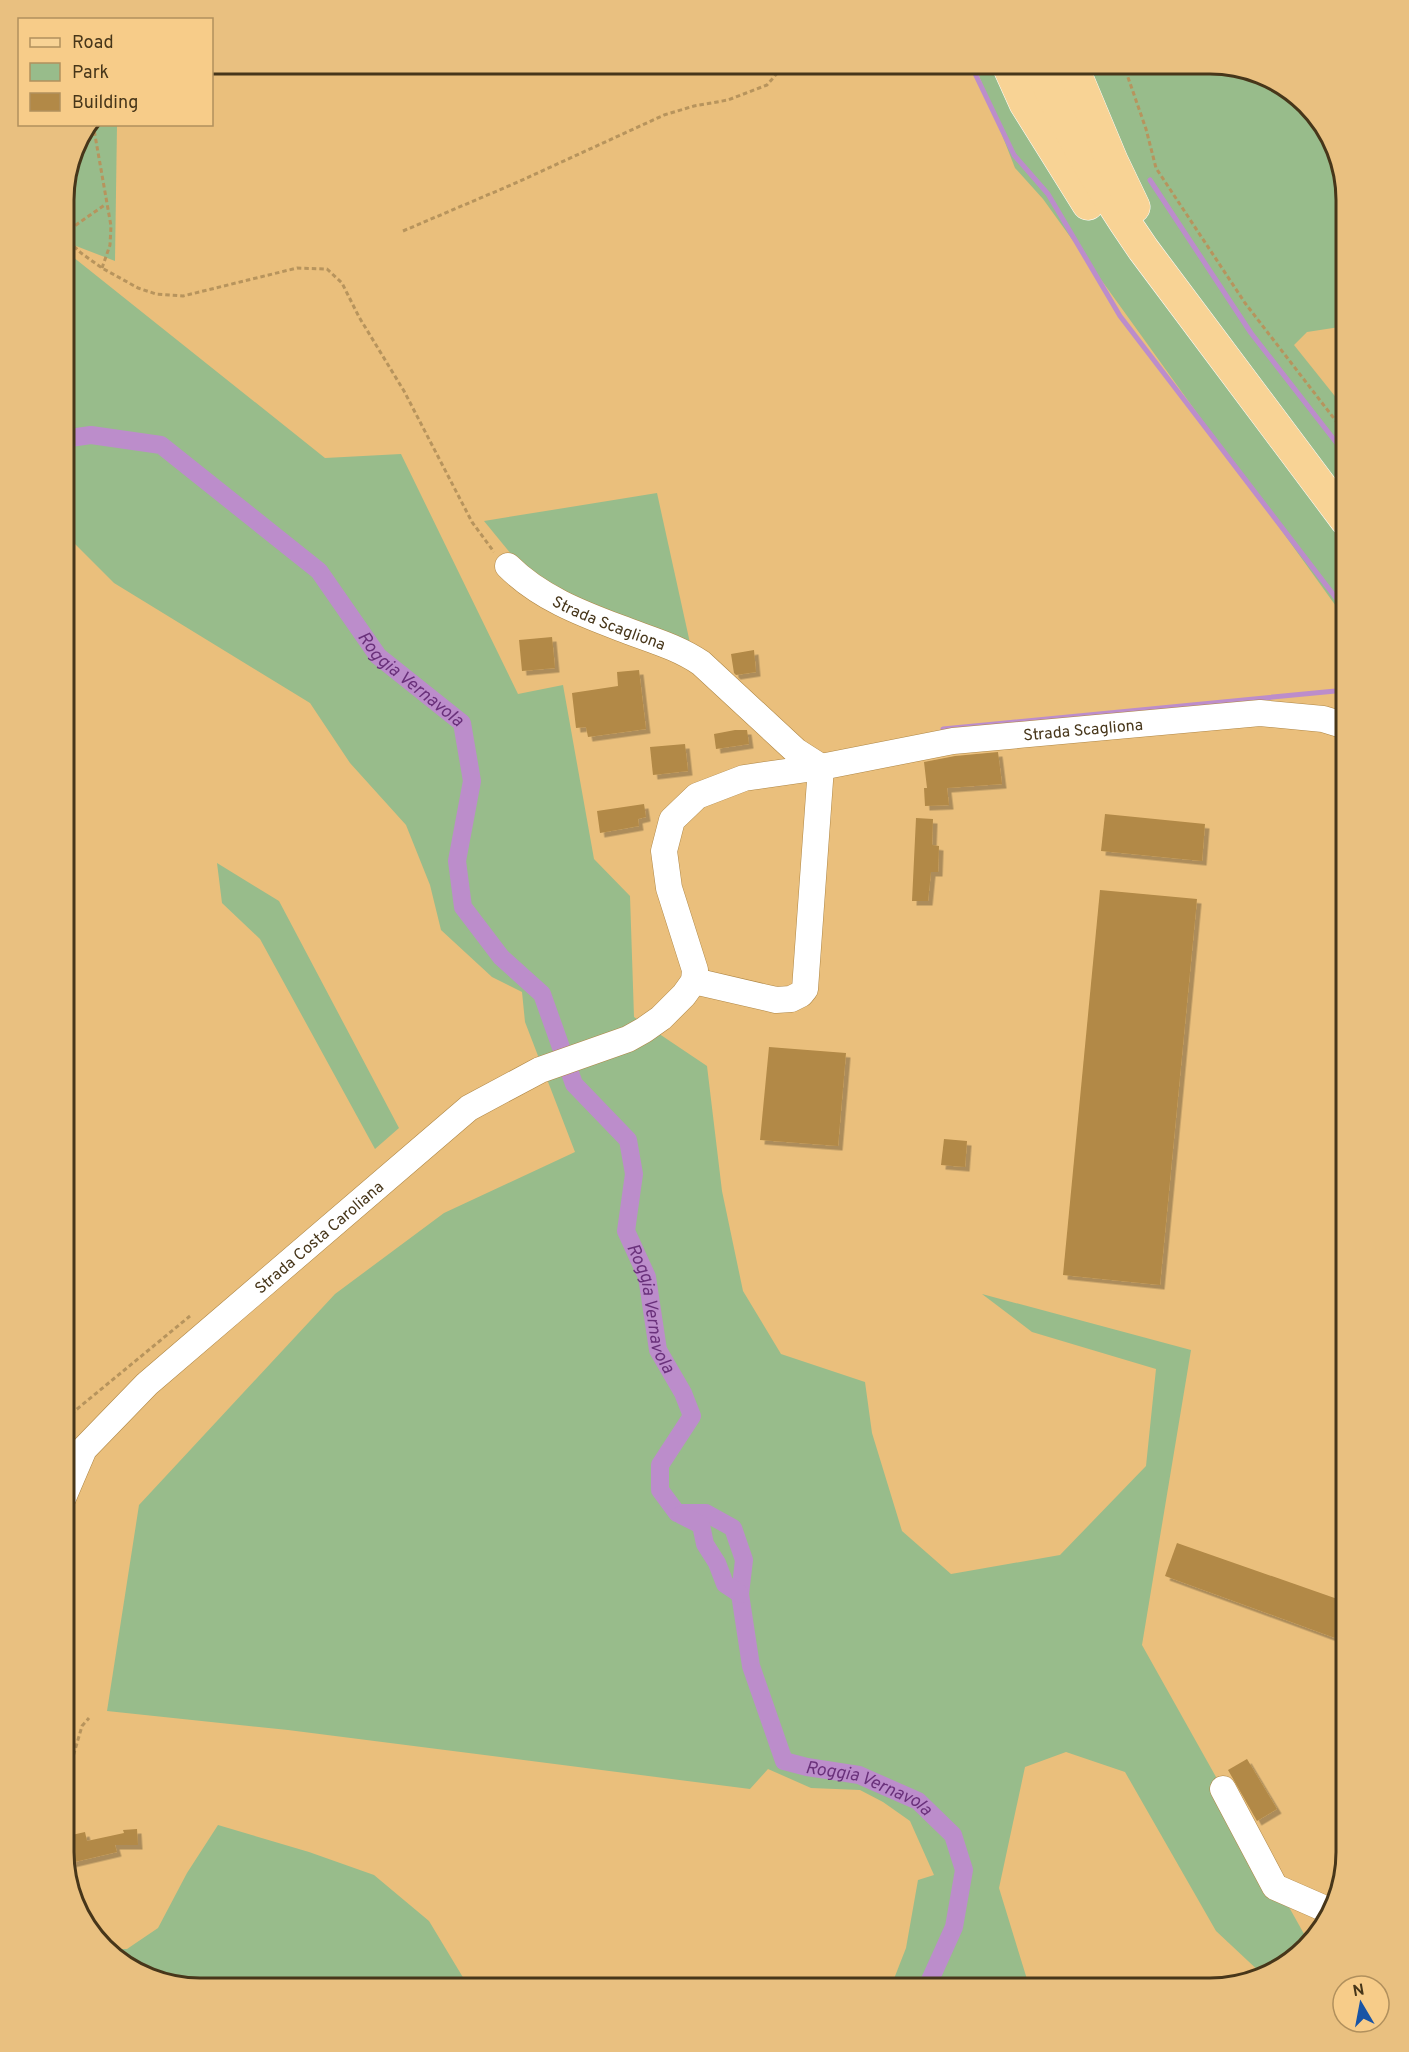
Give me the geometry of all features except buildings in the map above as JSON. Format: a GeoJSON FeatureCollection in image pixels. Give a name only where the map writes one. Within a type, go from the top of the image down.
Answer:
{"type":"FeatureCollection","features":[{"type":"Feature","properties":{"kind":"main road"},"geometry":{"type":"LineString","coordinates":[[1011,74],[1025,103],[1077,189],[1130,262],[1163,301],[1227,362]]}},
{"type":"Feature","properties":{"kind":"main road"},"geometry":{"type":"LineString","coordinates":[[1044,74],[1077,145],[1112,206],[1336,507]]}},
{"type":"Feature","properties":{"kind":"main road"},"geometry":{"type":"LineString","coordinates":[[1075,74],[1132,204],[1227,362]]}},
{"type":"Feature","properties":{"kind":"street","name":"Strada Scagliona"},"geometry":{"type":"LineString","coordinates":[[508,566],[522,580],[550,598],[618,628],[676,648],[689,655],[796,751],[821,767]]}},
{"type":"Feature","properties":{"kind":"street","name":"Strada Scagliona"},"geometry":{"type":"LineString","coordinates":[[694,981],[695,970],[692,955],[669,888],[664,851],[672,820],[697,796],[744,778],[821,767],[953,741],[1260,713],[1323,719],[1336,723]]}},
{"type":"Feature","properties":{"kind":"street"},"geometry":{"type":"LineString","coordinates":[[694,981],[776,1000],[791,999],[805,989],[821,767]]}},
{"type":"Feature","properties":{"kind":"street","name":"Strada Costa Caroliana"},"geometry":{"type":"LineString","coordinates":[[73,1474],[84,1449],[147,1384],[469,1108],[540,1070],[628,1039],[661,1018],[684,995],[694,981]]}},
{"type":"Feature","properties":{"kind":"street"},"geometry":{"type":"LineString","coordinates":[[1223,1789],[1275,1887],[1323,1908]]}},
{"type":"Feature","properties":{"kind":"path"},"geometry":{"type":"LineString","coordinates":[[404,231],[664,115],[694,106],[728,100],[767,85],[777,74]]}},
{"type":"Feature","properties":{"kind":"path"},"geometry":{"type":"LineString","coordinates":[[1127,74],[1146,129],[1156,168],[1245,303],[1336,421]]}},
{"type":"Feature","properties":{"kind":"path"},"geometry":{"type":"LineString","coordinates":[[94,131],[111,226],[110,245],[102,268]]}},
{"type":"Feature","properties":{"kind":"path"},"geometry":{"type":"LineString","coordinates":[[74,227],[106,204]]}},
{"type":"Feature","properties":{"kind":"path"},"geometry":{"type":"LineString","coordinates":[[74,246],[102,268],[138,288],[156,294],[183,296],[297,268],[327,269],[342,283],[359,317],[404,391],[472,522],[490,547],[508,566]]}},
{"type":"Feature","properties":{"kind":"path"},"geometry":{"type":"LineString","coordinates":[[73,1757],[82,1726],[89,1718]]}},
{"type":"Feature","properties":{"kind":"green space"},"geometry":{"type":"Polygon","coordinates":[[[978,74],[1226,75],[1258,83],[1272,90],[1299,110],[1309,123],[1326,151],[1334,183],[1336,328],[1307,332],[1294,345],[1336,398],[1336,606],[1043,199],[1015,168],[978,74]]]}},
{"type":"Feature","properties":{"kind":"green space"},"geometry":{"type":"Polygon","coordinates":[[[98,126],[117,126],[115,261],[74,245],[74,191],[78,167],[83,151],[98,126]]]}},
{"type":"Feature","properties":{"kind":"green space"},"geometry":{"type":"Polygon","coordinates":[[[74,258],[325,458],[401,454],[518,694],[563,685],[594,859],[630,896],[634,1017],[707,1066],[722,1191],[743,1291],[781,1354],[865,1382],[872,1433],[902,1531],[951,1574],[1060,1555],[1146,1466],[1156,1369],[1032,1332],[982,1294],[1191,1350],[1142,1645],[1305,1935],[1299,1942],[1272,1962],[1257,1969],[1216,1931],[1125,1772],[1066,1752],[1025,1767],[999,1888],[1027,1978],[894,1978],[906,1948],[918,1880],[934,1875],[910,1821],[883,1802],[860,1790],[811,1788],[768,1769],[750,1789],[288,1730],[107,1711],[139,1505],[335,1294],[444,1213],[575,1152],[525,1022],[522,992],[492,977],[441,930],[430,885],[406,825],[350,763],[310,703],[114,583],[74,543],[74,258]]]}},
{"type":"Feature","properties":{"kind":"green space"},"geometry":{"type":"Polygon","coordinates":[[[657,493],[690,643],[569,597],[529,576],[484,521],[657,493]]]}},
{"type":"Feature","properties":{"kind":"green space"},"geometry":{"type":"Polygon","coordinates":[[[217,863],[279,901],[399,1128],[375,1149],[260,939],[222,903],[217,863]]]}},
{"type":"Feature","properties":{"kind":"green space"},"geometry":{"type":"Polygon","coordinates":[[[218,1825],[309,1852],[374,1875],[429,1921],[463,1978],[191,1978],[151,1969],[119,1949],[127,1949],[158,1928],[187,1873],[218,1825]]]}},
{"type":"Feature","properties":{"kind":"waterway"},"geometry":{"type":"LineString","coordinates":[[975,74],[1014,155],[1048,194],[1120,316],[1336,598]]}},
{"type":"Feature","properties":{"kind":"waterway"},"geometry":{"type":"LineString","coordinates":[[1150,180],[1251,333],[1336,442]]}},
{"type":"Feature","properties":{"kind":"waterway","name":"Roggia Vernavola"},"geometry":{"type":"LineString","coordinates":[[74,437],[91,435],[161,445],[319,571],[378,656],[462,723],[472,781],[457,861],[463,907],[501,957],[542,994],[574,1084],[628,1140],[634,1174],[626,1231],[647,1277],[658,1350],[683,1393],[692,1416],[660,1465],[660,1490],[677,1513],[706,1513],[733,1528],[744,1560],[740,1594],[751,1666],[784,1761],[859,1775],[918,1801],[953,1835],[964,1870],[954,1927],[931,1978]]}},
{"type":"Feature","properties":{"kind":"waterway"},"geometry":{"type":"LineString","coordinates":[[943,729],[1336,691]]}},
{"type":"Feature","properties":{"kind":"waterway","name":"Roggia Vernavola"},"geometry":{"type":"LineString","coordinates":[[681,1515],[701,1525],[705,1544],[717,1563],[725,1584],[740,1594]]}}]}
